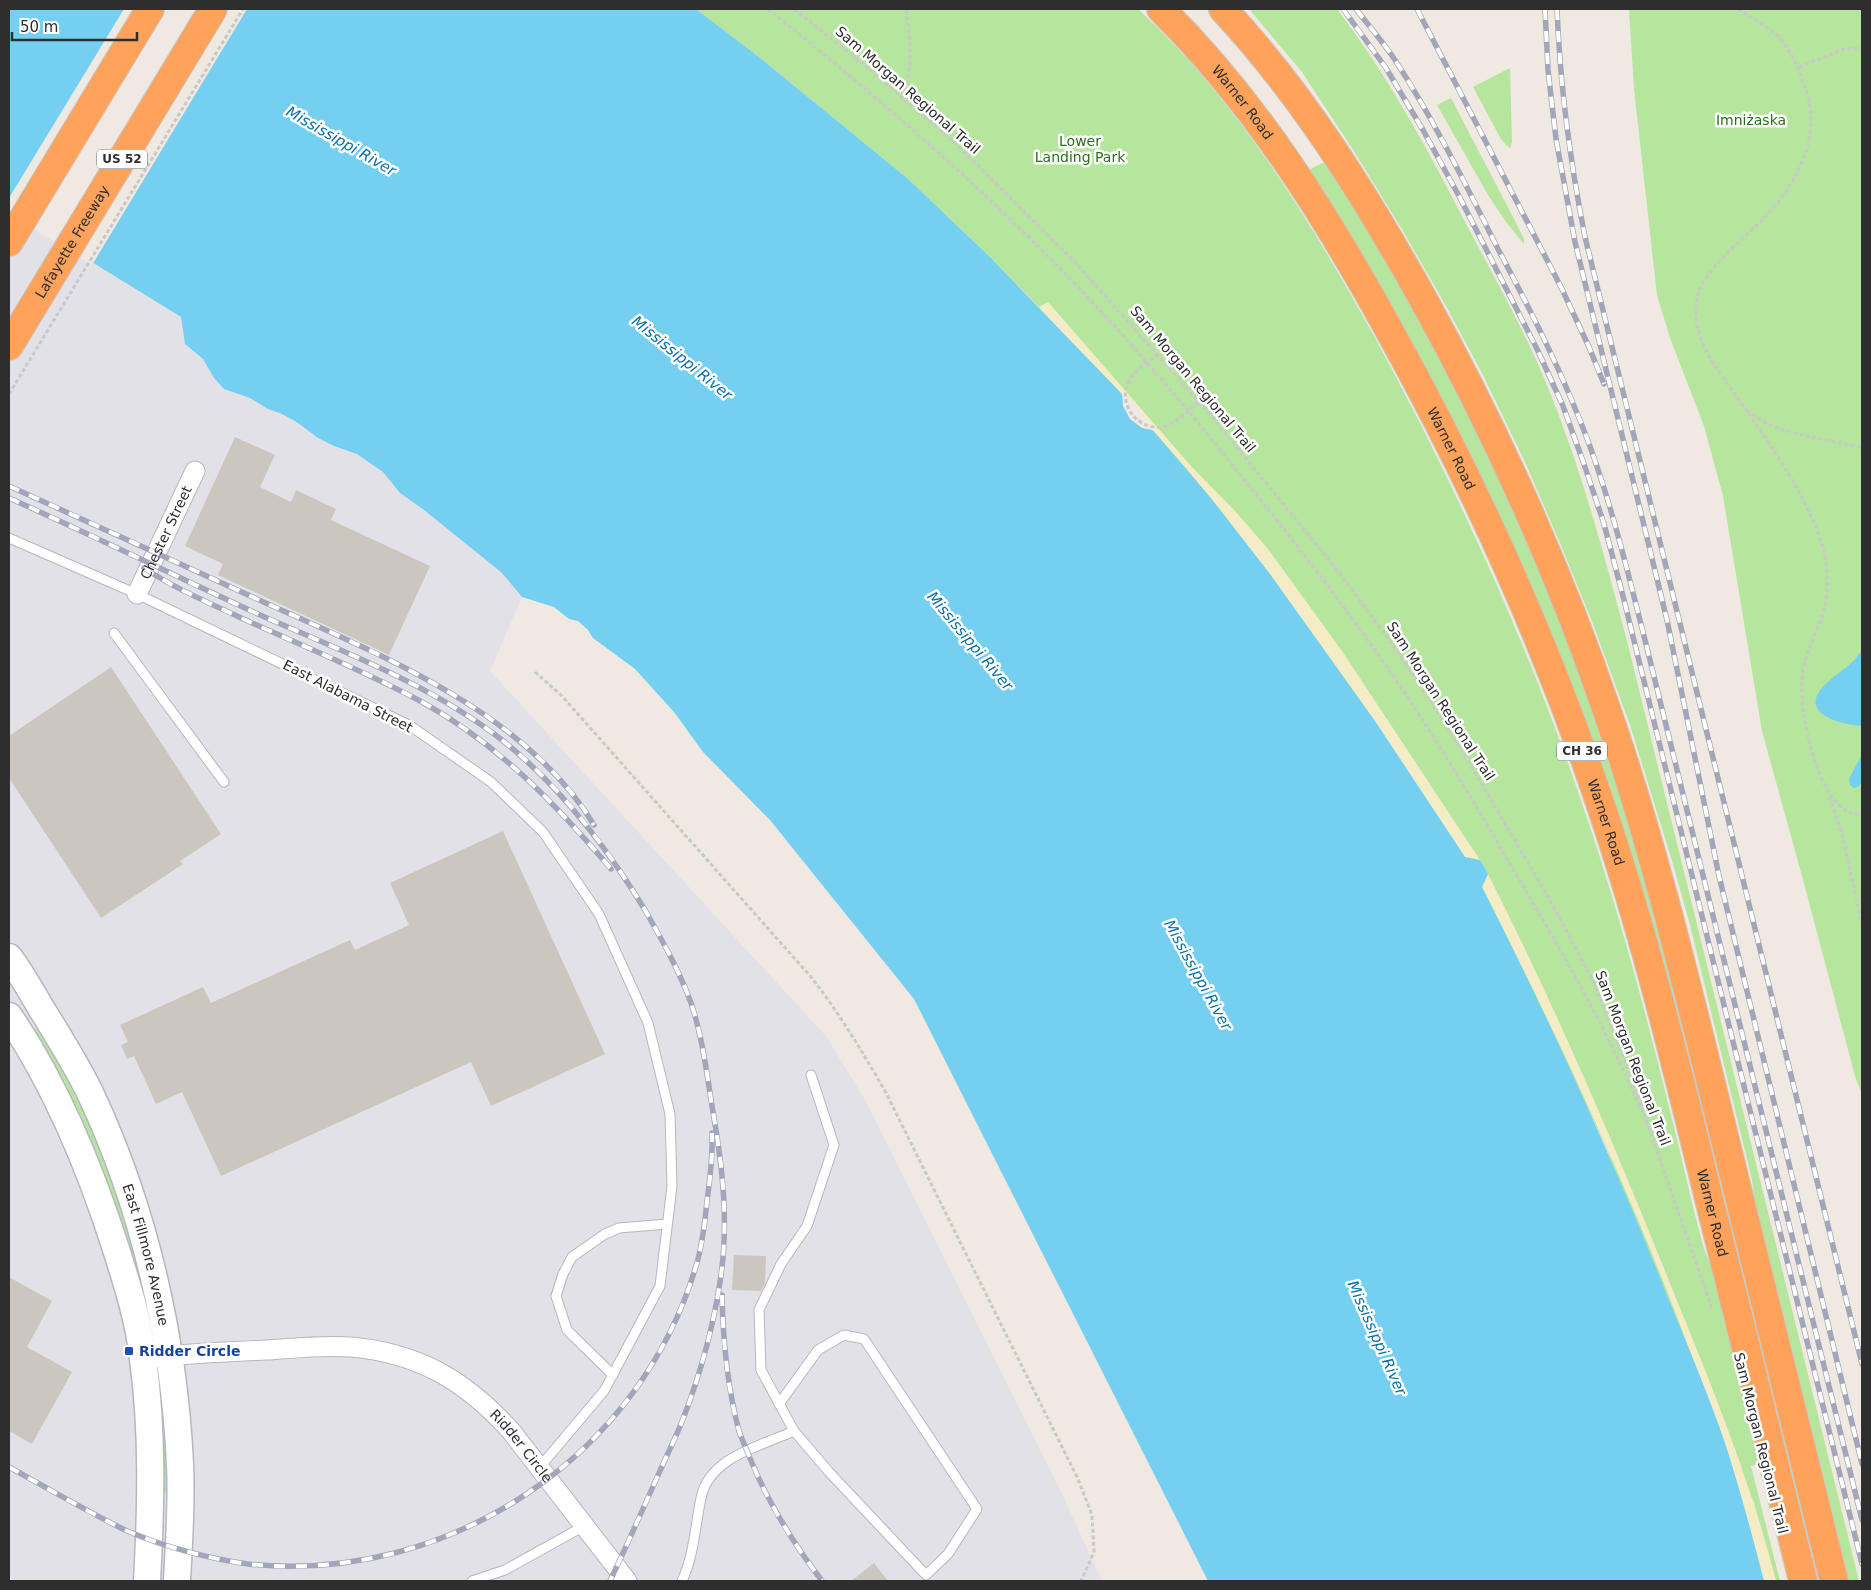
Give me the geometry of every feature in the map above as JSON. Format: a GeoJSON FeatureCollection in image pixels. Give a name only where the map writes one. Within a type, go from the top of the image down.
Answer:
{"type":"FeatureCollection","features":[{"type":"Feature","properties":{"kind":"highway"},"geometry":{"type":"LineString","coordinates":[[9,242],[150,9]]}},
{"type":"Feature","properties":{"kind":"highway","name":"Lafayette Freeway"},"geometry":{"type":"LineString","coordinates":[[9,346],[213,9]]}},
{"type":"Feature","properties":{"kind":"highway","name":"Warner Road"},"geometry":{"type":"LineString","coordinates":[[1161,9],[1205,55],[1268,133],[1343,248],[1403,354],[1444,434],[1494,537],[1543,651],[1605,817],[1651,970],[1803,1581]]}},
{"type":"Feature","properties":{"kind":"highway","name":"Warner Road"},"geometry":{"type":"LineString","coordinates":[[1223,9],[1277,71],[1318,126],[1340,158],[1400,258],[1454,357],[1493,435],[1537,531],[1580,636],[1619,746],[1663,891],[1834,1581]]}},
{"type":"Feature","properties":{"kind":"street","name":"Chester Street"},"geometry":{"type":"LineString","coordinates":[[137,594],[196,471]]}},
{"type":"Feature","properties":{"kind":"street","name":"East Fillmore Avenue"},"geometry":{"type":"LineString","coordinates":[[9,957],[51,1024],[92,1096],[114,1152],[146,1246],[169,1356],[176,1404],[181,1489],[179,1580]]}},
{"type":"Feature","properties":{"kind":"street","name":"East Fillmore Avenue"},"geometry":{"type":"LineString","coordinates":[[9,1016],[34,1054],[70,1125],[104,1209],[131,1295],[143,1358],[150,1440],[147,1581]]}},
{"type":"Feature","properties":{"kind":"street","name":"Ridder Circle"},"geometry":{"type":"LineString","coordinates":[[143,1358],[319,1347],[350,1347],[380,1351],[409,1359],[443,1373],[474,1395],[505,1425],[627,1581]]}},
{"type":"Feature","properties":{"kind":"lane","name":"East Alabama Street"},"geometry":{"type":"LineString","coordinates":[[9,538],[137,594],[409,725],[490,782],[543,832],[599,914],[648,1023],[670,1114],[672,1186],[660,1286],[604,1390],[539,1468]]}},
{"type":"Feature","properties":{"kind":"lane"},"geometry":{"type":"LineString","coordinates":[[114,633],[224,782]]}},
{"type":"Feature","properties":{"kind":"lane"},"geometry":{"type":"LineString","coordinates":[[779,1404],[818,1350],[844,1335],[864,1339],[977,1509],[948,1554],[926,1576],[794,1431],[779,1404],[761,1370],[759,1310],[781,1264],[807,1226],[834,1145],[811,1075]]}},
{"type":"Feature","properties":{"kind":"lane"},"geometry":{"type":"LineString","coordinates":[[613,1375],[567,1330],[556,1296],[563,1274],[572,1257],[605,1234],[619,1228],[667,1224]]}},
{"type":"Feature","properties":{"kind":"lane"},"geometry":{"type":"LineString","coordinates":[[682,1581],[688,1568],[692,1551],[702,1492],[712,1474],[740,1454],[794,1431]]}},
{"type":"Feature","properties":{"kind":"lane"},"geometry":{"type":"LineString","coordinates":[[472,1581],[505,1570],[584,1526]]}},
{"type":"Feature","properties":{"kind":"path"},"geometry":{"type":"LineString","coordinates":[[9,394],[242,9]]}},
{"type":"Feature","properties":{"kind":"path"},"geometry":{"type":"LineString","coordinates":[[768,9],[896,116],[960,173],[1073,282],[1188,410],[1308,560],[1384,662],[1438,744],[1535,906],[1618,1059],[1653,1141]]}},
{"type":"Feature","properties":{"kind":"path","name":"Sam Morgan Regional Trail"},"geometry":{"type":"LineString","coordinates":[[794,9],[954,142],[1086,273],[1199,401],[1375,620],[1458,744],[1588,970],[1614,1030],[1713,1311]]}},
{"type":"Feature","properties":{"kind":"path"},"geometry":{"type":"LineString","coordinates":[[902,97],[908,83],[910,70],[906,9]]}},
{"type":"Feature","properties":{"kind":"path"},"geometry":{"type":"LineString","coordinates":[[1738,9],[1779,38],[1799,68],[1809,101],[1809,138],[1800,167],[1780,200],[1705,280],[1699,292],[1696,305],[1696,324],[1704,347],[1774,451],[1798,491],[1818,534],[1826,562],[1826,599],[1822,616],[1806,658],[1801,686],[1808,735],[1842,833],[1862,925]]}},
{"type":"Feature","properties":{"kind":"path"},"geometry":{"type":"LineString","coordinates":[[1799,68],[1844,49],[1862,48]]}},
{"type":"Feature","properties":{"kind":"path"},"geometry":{"type":"LineString","coordinates":[[1158,354],[1130,379],[1125,391],[1126,404],[1133,416],[1143,424],[1156,427],[1176,420],[1199,401]]}},
{"type":"Feature","properties":{"kind":"path"},"geometry":{"type":"LineString","coordinates":[[1741,404],[1755,416],[1786,430],[1862,448]]}},
{"type":"Feature","properties":{"kind":"path"},"geometry":{"type":"LineString","coordinates":[[535,672],[561,695],[811,977],[836,1009],[862,1052],[885,1091],[1078,1479],[1092,1515],[1094,1552],[1081,1581]]}},
{"type":"Feature","properties":{"kind":"path"},"geometry":{"type":"LineString","coordinates":[[1824,783],[1832,799],[1840,808],[1849,814],[1862,814]]}},
{"type":"Feature","properties":{"kind":"shaded area"},"geometry":{"type":"Polygon","coordinates":[[[9,211],[181,317],[185,344],[203,359],[214,378],[224,389],[250,398],[268,409],[282,414],[318,438],[357,454],[383,472],[400,493],[502,573],[522,597],[490,671],[826,1036],[867,1103],[1062,1494],[1102,1581],[9,1581],[9,211]]]}},
{"type":"Feature","properties":{"kind":"green space","name":"Lower Landing Park"},"geometry":{"type":"Polygon","coordinates":[[[696,9],[1138,9],[1174,44],[1208,82],[1269,163],[1324,248],[1374,336],[1436,454],[1519,636],[1544,698],[1605,872],[1633,970],[1704,1249],[1716,1279],[1791,1581],[1788,1581],[1758,1464],[1751,1466],[1780,1581],[1776,1581],[1753,1500],[1733,1469],[1605,1145],[1482,887],[1488,874],[1480,860],[1465,857],[1342,674],[1238,532],[1081,350],[991,258],[907,178],[759,57],[696,9]]]}},
{"type":"Feature","properties":{"kind":"green space"},"geometry":{"type":"Polygon","coordinates":[[[1249,9],[1337,9],[1356,34],[1390,86],[1421,140],[1511,308],[1542,373],[1563,425],[1602,548],[1627,641],[1859,1581],[1845,1581],[1758,1225],[1752,1180],[1690,925],[1630,725],[1593,624],[1525,462],[1483,375],[1446,306],[1352,148],[1302,72],[1249,9]]]}},
{"type":"Feature","properties":{"kind":"green space","name":"Imniżaska"},"geometry":{"type":"Polygon","coordinates":[[[1629,9],[1862,9],[1862,1095],[1855,1076],[1762,731],[1723,496],[1704,426],[1670,338],[1657,295],[1634,88],[1629,9]]]}},
{"type":"Feature","properties":{"kind":"green space"},"geometry":{"type":"Polygon","coordinates":[[[1510,68],[1512,142],[1510,148],[1501,139],[1473,87],[1510,68]]]}},
{"type":"Feature","properties":{"kind":"green space"},"geometry":{"type":"Polygon","coordinates":[[[1451,98],[1524,239],[1524,244],[1488,195],[1437,105],[1451,98]]]}},
{"type":"Feature","properties":{"kind":"green space"},"geometry":{"type":"Polygon","coordinates":[[[1327,161],[1376,241],[1452,379],[1527,538],[1583,678],[1643,864],[1822,1581],[1815,1581],[1628,851],[1308,170],[1327,161]]]}},
{"type":"Feature","properties":{"kind":"green space"},"geometry":{"type":"Polygon","coordinates":[[[35,1028],[38,1028],[56,1058],[89,1122],[103,1155],[127,1223],[137,1257],[144,1292],[141,1293],[33,1031],[35,1028]]]}},
{"type":"Feature","properties":{"kind":"green space"},"geometry":{"type":"Polygon","coordinates":[[[159,1388],[167,1442],[168,1491],[165,1493],[163,1492],[159,1388]]]}},
{"type":"Feature","properties":{"kind":"sand"},"geometry":{"type":"Polygon","coordinates":[[[1048,302],[1191,466],[1236,512],[1268,549],[1342,651],[1480,860],[1465,857],[1342,674],[1238,532],[1186,468],[1119,391],[1039,307],[1048,302]]]}},
{"type":"Feature","properties":{"kind":"sand"},"geometry":{"type":"Polygon","coordinates":[[[1488,874],[1560,1024],[1648,1229],[1728,1429],[1754,1504],[1776,1581],[1764,1581],[1709,1403],[1676,1314],[1604,1140],[1524,970],[1482,887],[1488,874]]]}},
{"type":"Feature","properties":{"kind":"water","name":"Mississippi River"},"geometry":{"type":"Polygon","coordinates":[[[9,9],[696,9],[759,57],[907,178],[991,258],[1119,391],[1210,497],[1270,574],[1375,721],[1465,857],[1480,860],[1488,874],[1482,887],[1533,989],[1604,1145],[1706,1390],[1746,1512],[1764,1581],[1208,1581],[914,999],[770,820],[703,752],[674,712],[635,669],[593,638],[588,630],[578,621],[569,619],[554,607],[522,597],[502,573],[400,493],[383,472],[357,454],[318,438],[298,423],[250,398],[224,389],[214,378],[203,359],[185,344],[181,317],[9,211],[9,9]]]}},
{"type":"Feature","properties":{"kind":"water"},"geometry":{"type":"Polygon","coordinates":[[[1862,650],[1862,726],[1830,719],[1821,713],[1816,706],[1816,699],[1824,686],[1851,663],[1862,650]]]}},
{"type":"Feature","properties":{"kind":"water"},"geometry":{"type":"Polygon","coordinates":[[[1862,754],[1862,782],[1858,787],[1854,788],[1850,785],[1849,779],[1862,754]]]}},
{"type":"Feature","properties":{"kind":"pier"},"geometry":{"type":"Polygon","coordinates":[[[124,9],[247,9],[92,265],[9,214],[9,198],[124,9]]]}},
{"type":"Feature","properties":{"kind":"pier"},"geometry":{"type":"Polygon","coordinates":[[[1122,390],[1157,431],[1142,428],[1130,419],[1123,406],[1122,390]]]}},
{"type":"Feature","properties":{"kind":"building"},"geometry":{"type":"Polygon","coordinates":[[[235,437],[275,455],[260,487],[291,502],[296,490],[336,509],[331,520],[430,566],[389,655],[218,575],[223,564],[185,546],[235,437]]]}},
{"type":"Feature","properties":{"kind":"building"},"geometry":{"type":"Polygon","coordinates":[[[111,667],[221,834],[180,861],[183,864],[101,918],[9,778],[9,736],[111,667]]]}},
{"type":"Feature","properties":{"kind":"building"},"geometry":{"type":"Polygon","coordinates":[[[503,831],[605,1054],[491,1106],[471,1062],[221,1176],[182,1092],[156,1104],[134,1056],[127,1059],[121,1045],[128,1042],[120,1025],[203,987],[211,1003],[350,940],[355,950],[409,925],[390,883],[503,831]]]}},
{"type":"Feature","properties":{"kind":"building"},"geometry":{"type":"Polygon","coordinates":[[[734,1255],[766,1256],[765,1283],[761,1291],[732,1290],[734,1255]]]}},
{"type":"Feature","properties":{"kind":"building"},"geometry":{"type":"Polygon","coordinates":[[[9,1277],[52,1301],[27,1347],[72,1372],[32,1444],[9,1431],[9,1277]]]}},
{"type":"Feature","properties":{"kind":"building"},"geometry":{"type":"Polygon","coordinates":[[[874,1563],[888,1581],[851,1581],[874,1563]]]}},
{"type":"Feature","properties":{"kind":"railway"},"geometry":{"type":"LineString","coordinates":[[1343,9],[1386,68],[1459,196],[1538,351],[1563,406],[1584,464],[1604,524],[1623,596],[1862,1564]]}},
{"type":"Feature","properties":{"kind":"railway"},"geometry":{"type":"LineString","coordinates":[[1356,9],[1395,60],[1449,153],[1546,343],[1568,391],[1597,465],[1645,640],[1862,1520]]}},
{"type":"Feature","properties":{"kind":"railway"},"geometry":{"type":"LineString","coordinates":[[1417,9],[1561,287],[1604,384]]}},
{"type":"Feature","properties":{"kind":"railway"},"geometry":{"type":"LineString","coordinates":[[1545,9],[1548,70],[1556,139],[1575,242],[1667,620],[1719,876],[1862,1464]]}},
{"type":"Feature","properties":{"kind":"railway"},"geometry":{"type":"LineString","coordinates":[[1557,9],[1566,123],[1585,237],[1862,1364]]}},
{"type":"Feature","properties":{"kind":"railway"},"geometry":{"type":"LineString","coordinates":[[9,486],[349,640],[443,689],[488,717],[529,749],[564,784],[594,825]]}},
{"type":"Feature","properties":{"kind":"railway"},"geometry":{"type":"LineString","coordinates":[[9,498],[258,614],[353,655],[415,685],[474,720],[523,758],[563,798],[598,840],[630,886],[658,933],[676,967],[691,1003],[702,1043],[722,1176],[724,1197],[723,1261],[710,1334],[683,1419],[610,1581]]}},
{"type":"Feature","properties":{"kind":"railway"},"geometry":{"type":"LineString","coordinates":[[144,568],[203,600],[377,679],[450,719],[476,737],[524,776],[569,821],[611,869]]}},
{"type":"Feature","properties":{"kind":"railway"},"geometry":{"type":"LineString","coordinates":[[9,1467],[96,1515],[139,1536],[186,1551],[248,1564],[323,1565],[396,1553],[464,1528],[528,1493],[585,1447],[633,1392],[671,1329],[698,1259],[704,1230],[710,1176],[712,1133]]}},
{"type":"Feature","properties":{"kind":"railway"},"geometry":{"type":"LineString","coordinates":[[722,1295],[726,1363],[739,1431],[759,1479],[775,1509],[792,1539],[822,1581]]}},
{"type":"Feature","properties":{"kind":"place","name":"Ridder Circle"},"geometry":{"type":"Point","coordinates":[129,1351]}}]}
